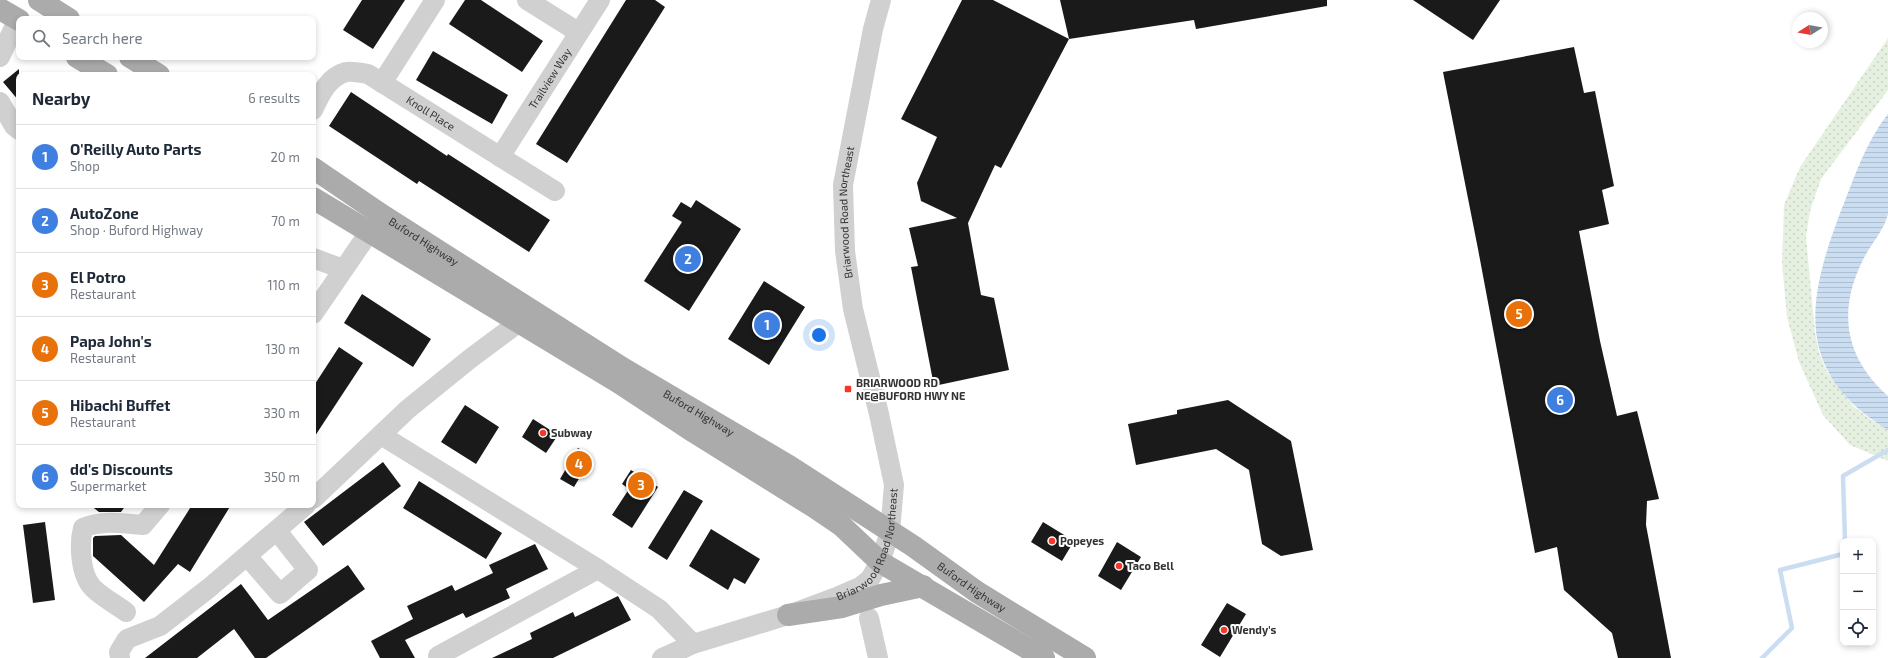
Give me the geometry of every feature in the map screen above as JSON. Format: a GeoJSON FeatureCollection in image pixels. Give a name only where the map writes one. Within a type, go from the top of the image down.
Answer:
{"type":"FeatureCollection","features":[{"type":"Feature","properties":{"kind":"main road"},"geometry":{"type":"LineString","coordinates":[[39,0],[64,16]]}},
{"type":"Feature","properties":{"kind":"main road"},"geometry":{"type":"LineString","coordinates":[[82,60],[102,72]]}},
{"type":"Feature","properties":{"kind":"main road"},"geometry":{"type":"LineString","coordinates":[[135,60],[154,72]]}},
{"type":"Feature","properties":{"kind":"main road","name":"Buford Highway"},"geometry":{"type":"LineString","coordinates":[[316,170],[382,215],[624,369],[789,466],[890,532],[977,592],[1085,658]]}},
{"type":"Feature","properties":{"kind":"main road","name":"Buford Highway"},"geometry":{"type":"LineString","coordinates":[[316,200],[618,382],[842,526],[880,562],[1044,658]]}},
{"type":"Feature","properties":{"kind":"main road"},"geometry":{"type":"LineString","coordinates":[[788,615],[842,607],[881,595],[923,586]]}},
{"type":"Feature","properties":{"kind":"street"},"geometry":{"type":"LineString","coordinates":[[382,83],[435,0]]}},
{"type":"Feature","properties":{"kind":"street"},"geometry":{"type":"LineString","coordinates":[[527,0],[578,32]]}},
{"type":"Feature","properties":{"kind":"street","name":"Trailview Way"},"geometry":{"type":"LineString","coordinates":[[500,157],[578,32],[600,0]]}},
{"type":"Feature","properties":{"kind":"street","name":"Briarwood Road Northeast"},"geometry":{"type":"LineString","coordinates":[[662,658],[693,644],[788,615],[860,587],[870,579],[880,562],[890,532],[894,485],[879,414],[853,309],[845,251],[843,185],[870,44],[881,0]]}},
{"type":"Feature","properties":{"kind":"street"},"geometry":{"type":"LineString","coordinates":[[0,57],[12,16]]}},
{"type":"Feature","properties":{"kind":"street","name":"Knoll Place"},"geometry":{"type":"LineString","coordinates":[[316,104],[321,93],[331,80],[346,72],[368,74],[555,191]]}},
{"type":"Feature","properties":{"kind":"street"},"geometry":{"type":"LineString","coordinates":[[0,102],[16,128]]}},
{"type":"Feature","properties":{"kind":"street"},"geometry":{"type":"LineString","coordinates":[[316,310],[370,231]]}},
{"type":"Feature","properties":{"kind":"street"},"geometry":{"type":"LineString","coordinates":[[316,259],[343,269]]}},
{"type":"Feature","properties":{"kind":"street"},"geometry":{"type":"LineString","coordinates":[[316,496],[381,435],[436,387],[518,323]]}},
{"type":"Feature","properties":{"kind":"street"},"geometry":{"type":"LineString","coordinates":[[381,435],[598,569],[659,610],[693,644]]}},
{"type":"Feature","properties":{"kind":"street"},"geometry":{"type":"LineString","coordinates":[[126,612],[92,587],[85,573],[80,540],[83,528],[93,524],[108,522],[143,525],[157,508]]}},
{"type":"Feature","properties":{"kind":"street"},"geometry":{"type":"LineString","coordinates":[[120,658],[119,652],[127,639],[160,626],[247,556],[303,508]]}},
{"type":"Feature","properties":{"kind":"street"},"geometry":{"type":"LineString","coordinates":[[247,556],[280,594],[308,570],[277,531]]}},
{"type":"Feature","properties":{"kind":"street"},"geometry":{"type":"LineString","coordinates":[[438,656],[598,569]]}},
{"type":"Feature","properties":{"kind":"street"},"geometry":{"type":"LineString","coordinates":[[869,618],[878,658]]}},
{"type":"Feature","properties":{"kind":"green space"},"geometry":{"type":"Polygon","coordinates":[[[1888,38],[1888,90],[1821,179],[1810,211],[1806,237],[1815,332],[1819,353],[1827,372],[1853,406],[1870,419],[1888,429],[1888,461],[1850,445],[1823,415],[1799,362],[1787,317],[1782,263],[1784,205],[1800,167],[1888,38]]]}},
{"type":"Feature","properties":{"kind":"water"},"geometry":{"type":"Polygon","coordinates":[[[1888,114],[1888,214],[1883,226],[1865,256],[1854,281],[1848,317],[1850,334],[1855,351],[1863,367],[1874,382],[1888,396],[1888,430],[1856,407],[1835,383],[1822,357],[1816,329],[1816,300],[1822,269],[1844,203],[1868,146],[1888,114]]]}},
{"type":"Feature","properties":{"kind":"building"},"geometry":{"type":"Polygon","coordinates":[[[362,0],[405,0],[373,49],[343,30],[362,0]]]}},
{"type":"Feature","properties":{"kind":"building"},"geometry":{"type":"Polygon","coordinates":[[[465,0],[481,0],[543,41],[522,72],[449,24],[465,0]]]}},
{"type":"Feature","properties":{"kind":"building"},"geometry":{"type":"Polygon","coordinates":[[[626,0],[655,0],[665,7],[567,163],[536,144],[626,0]]]}},
{"type":"Feature","properties":{"kind":"building"},"geometry":{"type":"Polygon","coordinates":[[[962,0],[993,0],[1069,39],[1001,168],[995,165],[968,223],[981,295],[994,298],[1009,370],[934,386],[911,267],[918,266],[909,228],[957,218],[921,201],[917,183],[937,137],[901,119],[962,0]]]}},
{"type":"Feature","properties":{"kind":"building"},"geometry":{"type":"Polygon","coordinates":[[[1060,0],[1327,0],[1327,6],[1196,29],[1194,20],[1069,39],[1060,0]]]}},
{"type":"Feature","properties":{"kind":"building"},"geometry":{"type":"Polygon","coordinates":[[[1413,0],[1500,0],[1473,40],[1413,0]]]}},
{"type":"Feature","properties":{"kind":"building"},"geometry":{"type":"Polygon","coordinates":[[[1574,47],[1584,93],[1595,91],[1614,186],[1602,190],[1609,224],[1579,231],[1600,341],[1617,416],[1637,411],[1659,499],[1647,501],[1646,525],[1671,658],[1618,658],[1612,633],[1564,590],[1557,547],[1535,553],[1443,72],[1574,47]]]}},
{"type":"Feature","properties":{"kind":"building"},"geometry":{"type":"Polygon","coordinates":[[[433,51],[508,95],[492,124],[416,80],[433,51]]]}},
{"type":"Feature","properties":{"kind":"building"},"geometry":{"type":"Polygon","coordinates":[[[19,69],[19,72],[16,72],[16,97],[3,82],[19,69]]]}},
{"type":"Feature","properties":{"kind":"building"},"geometry":{"type":"Polygon","coordinates":[[[351,92],[447,156],[448,154],[550,220],[529,252],[419,181],[417,184],[329,126],[351,92]]]}},
{"type":"Feature","properties":{"kind":"building"},"geometry":{"type":"Polygon","coordinates":[[[696,200],[741,229],[689,311],[644,281],[682,222],[672,216],[681,202],[691,208],[696,200]]]}},
{"type":"Feature","properties":{"kind":"building"},"geometry":{"type":"Polygon","coordinates":[[[764,281],[805,307],[769,365],[728,339],[764,281]]]}},
{"type":"Feature","properties":{"kind":"building"},"geometry":{"type":"Polygon","coordinates":[[[362,294],[431,339],[413,367],[344,323],[362,294]]]}},
{"type":"Feature","properties":{"kind":"building"},"geometry":{"type":"Polygon","coordinates":[[[339,347],[363,363],[316,434],[316,382],[339,347]]]}},
{"type":"Feature","properties":{"kind":"building"},"geometry":{"type":"Polygon","coordinates":[[[1228,400],[1291,441],[1313,550],[1281,556],[1262,544],[1249,470],[1216,449],[1136,465],[1128,424],[1177,414],[1177,410],[1228,400]]]}},
{"type":"Feature","properties":{"kind":"building"},"geometry":{"type":"Polygon","coordinates":[[[465,405],[499,427],[476,464],[441,442],[465,405]]]}},
{"type":"Feature","properties":{"kind":"building"},"geometry":{"type":"Polygon","coordinates":[[[533,419],[558,435],[546,453],[522,437],[533,419]]]}},
{"type":"Feature","properties":{"kind":"building"},"geometry":{"type":"Polygon","coordinates":[[[578,448],[592,457],[574,487],[560,479],[578,448]]]}},
{"type":"Feature","properties":{"kind":"building"},"geometry":{"type":"Polygon","coordinates":[[[383,462],[401,486],[323,546],[304,522],[383,462]]]}},
{"type":"Feature","properties":{"kind":"building"},"geometry":{"type":"Polygon","coordinates":[[[631,470],[658,487],[632,528],[612,515],[629,489],[622,484],[631,470]]]}},
{"type":"Feature","properties":{"kind":"building"},"geometry":{"type":"Polygon","coordinates":[[[419,481],[502,533],[486,559],[403,508],[419,481]]]}},
{"type":"Feature","properties":{"kind":"building"},"geometry":{"type":"Polygon","coordinates":[[[684,490],[703,501],[667,560],[648,548],[684,490]]]}},
{"type":"Feature","properties":{"kind":"building"},"geometry":{"type":"Polygon","coordinates":[[[94,508],[124,508],[121,512],[99,512],[94,508]]]}},
{"type":"Feature","properties":{"kind":"building"},"geometry":{"type":"Polygon","coordinates":[[[190,508],[229,508],[190,572],[178,564],[144,602],[93,556],[93,538],[95,536],[121,535],[154,565],[190,508]]]}},
{"type":"Feature","properties":{"kind":"building"},"geometry":{"type":"Polygon","coordinates":[[[45,522],[55,600],[33,603],[23,525],[45,522]]]}},
{"type":"Feature","properties":{"kind":"building","name":"Popeyes"},"geometry":{"type":"Polygon","coordinates":[[[1043,522],[1074,541],[1062,561],[1031,542],[1043,522]]]}},
{"type":"Feature","properties":{"kind":"building"},"geometry":{"type":"Polygon","coordinates":[[[711,529],[760,559],[745,584],[734,578],[728,590],[689,566],[711,529]]]}},
{"type":"Feature","properties":{"kind":"building","name":"Taco Bell"},"geometry":{"type":"Polygon","coordinates":[[[1117,542],[1141,557],[1121,590],[1098,576],[1117,542]]]}},
{"type":"Feature","properties":{"kind":"building"},"geometry":{"type":"Polygon","coordinates":[[[535,544],[548,569],[506,589],[510,598],[466,618],[463,613],[405,640],[415,658],[380,658],[371,641],[413,619],[407,606],[452,585],[455,591],[493,573],[489,565],[535,544]]]}},
{"type":"Feature","properties":{"kind":"building"},"geometry":{"type":"Polygon","coordinates":[[[348,565],[365,589],[266,658],[255,658],[234,629],[197,658],[145,658],[241,584],[268,620],[348,565]]]}},
{"type":"Feature","properties":{"kind":"building"},"geometry":{"type":"Polygon","coordinates":[[[618,596],[631,620],[553,658],[492,658],[532,639],[530,633],[573,612],[575,617],[618,596]]]}},
{"type":"Feature","properties":{"kind":"building"},"geometry":{"type":"Polygon","coordinates":[[[1227,603],[1246,614],[1220,657],[1201,645],[1227,603]]]}},
{"type":"Feature","properties":{"kind":"waterway"},"geometry":{"type":"LineString","coordinates":[[1845,538],[1843,476],[1888,450]]}},
{"type":"Feature","properties":{"kind":"waterway"},"geometry":{"type":"LineString","coordinates":[[1762,658],[1792,628],[1780,570],[1840,555]]}},
{"type":"Feature","properties":{"kind":"place","name":"AutoZone"},"geometry":{"type":"Point","coordinates":[688,259]}},
{"type":"Feature","properties":{"kind":"place","name":"Hibachi Buffet"},"geometry":{"type":"Point","coordinates":[1519,314]}},
{"type":"Feature","properties":{"kind":"place","name":"O'Reilly Auto Parts"},"geometry":{"type":"Point","coordinates":[767,325]}},
{"type":"Feature","properties":{"kind":"place","name":"BRIARWOOD RD NE@BUFORD HWY NE"},"geometry":{"type":"Point","coordinates":[848,389]}},
{"type":"Feature","properties":{"kind":"place","name":"dd's Discounts"},"geometry":{"type":"Point","coordinates":[1560,400]}},
{"type":"Feature","properties":{"kind":"place","name":"Subway"},"geometry":{"type":"Point","coordinates":[543,433]}},
{"type":"Feature","properties":{"kind":"place","name":"Papa John's"},"geometry":{"type":"Point","coordinates":[579,464]}},
{"type":"Feature","properties":{"kind":"place","name":"El Potro"},"geometry":{"type":"Point","coordinates":[641,485]}},
{"type":"Feature","properties":{"kind":"place","name":"Popeyes"},"geometry":{"type":"Point","coordinates":[1052,541]}},
{"type":"Feature","properties":{"kind":"place","name":"Taco Bell"},"geometry":{"type":"Point","coordinates":[1119,566]}},
{"type":"Feature","properties":{"kind":"place","name":"Wendy's"},"geometry":{"type":"Point","coordinates":[1224,630]}}]}
